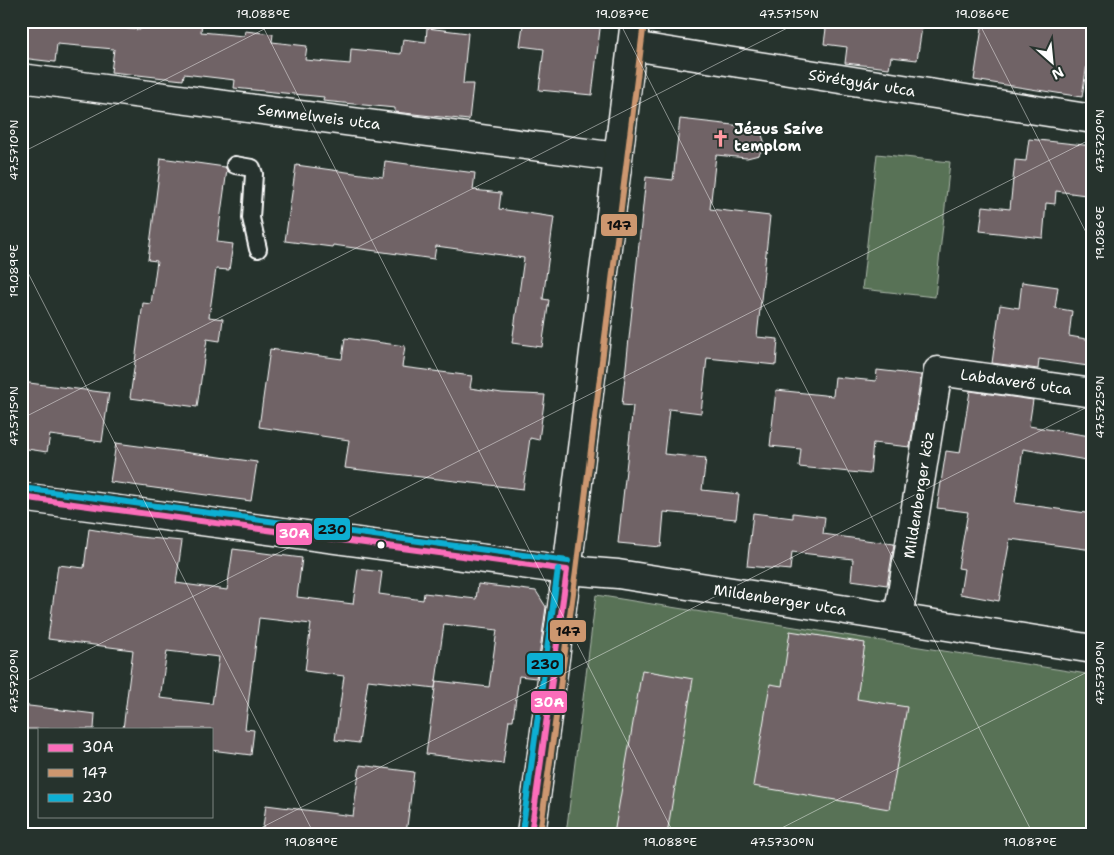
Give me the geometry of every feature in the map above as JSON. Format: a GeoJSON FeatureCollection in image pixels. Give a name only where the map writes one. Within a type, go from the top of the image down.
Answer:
{"type":"FeatureCollection","features":[{"type":"Feature","properties":{"kind":"street","name":"Sörétgyár utca"},"geometry":{"type":"LineString","coordinates":[[633,34],[1093,119]]}},
{"type":"Feature","properties":{"kind":"street"},"geometry":{"type":"LineString","coordinates":[[531,834],[567,570],[633,34]]}},
{"type":"Feature","properties":{"kind":"street","name":"Semmelweis utca"},"geometry":{"type":"LineString","coordinates":[[21,78],[617,156]]}},
{"type":"Feature","properties":{"kind":"street","name":"Labdaverő utca"},"geometry":{"type":"LineString","coordinates":[[938,371],[1093,393]]}},
{"type":"Feature","properties":{"kind":"street","name":"Mildenberger köz"},"geometry":{"type":"LineString","coordinates":[[898,618],[938,371]]}},
{"type":"Feature","properties":{"kind":"street","name":"Mildenberger utca"},"geometry":{"type":"LineString","coordinates":[[21,497],[567,570],[618,574],[1093,649]]}},
{"type":"Feature","properties":{"kind":"lane"},"geometry":{"type":"LineString","coordinates":[[234,164],[252,168],[254,174],[251,218],[258,249]]}},
{"type":"Feature","properties":{"kind":"green space"},"geometry":{"type":"Polygon","coordinates":[[[877,154],[950,162],[935,297],[862,289],[877,154]]]}},
{"type":"Feature","properties":{"kind":"green space"},"geometry":{"type":"Polygon","coordinates":[[[596,595],[1093,675],[1093,834],[566,834],[596,595]]]}},
{"type":"Feature","properties":{"kind":"building"},"geometry":{"type":"Polygon","coordinates":[[[21,21],[81,21],[81,24],[140,30],[141,21],[202,21],[201,32],[244,36],[245,31],[273,34],[272,42],[307,46],[305,60],[350,64],[351,49],[401,54],[403,39],[426,42],[427,28],[468,33],[463,84],[473,84],[469,120],[395,112],[395,108],[323,101],[324,97],[234,88],[235,80],[184,74],[183,80],[111,72],[114,49],[57,44],[55,62],[21,58],[21,21]]]}},
{"type":"Feature","properties":{"kind":"building"},"geometry":{"type":"Polygon","coordinates":[[[542,21],[601,21],[592,95],[539,90],[544,49],[520,46],[523,25],[542,27],[542,21]]]}},
{"type":"Feature","properties":{"kind":"building"},"geometry":{"type":"Polygon","coordinates":[[[827,21],[923,21],[917,60],[891,57],[889,68],[845,63],[847,47],[824,44],[827,21]]]}},
{"type":"Feature","properties":{"kind":"building"},"geometry":{"type":"Polygon","coordinates":[[[983,21],[1093,21],[1093,57],[1088,57],[1082,97],[974,80],[983,21]]]}},
{"type":"Feature","properties":{"kind":"building"},"geometry":{"type":"Polygon","coordinates":[[[680,119],[751,127],[761,132],[765,144],[759,155],[747,158],[716,155],[710,209],[770,216],[757,337],[778,339],[776,365],[707,358],[701,413],[669,409],[664,454],[706,458],[702,490],[739,494],[736,519],[664,512],[661,547],[618,543],[633,406],[622,405],[646,177],[673,180],[680,119]]]}},
{"type":"Feature","properties":{"kind":"building"},"geometry":{"type":"Polygon","coordinates":[[[1029,139],[1093,146],[1093,196],[1056,191],[1055,204],[1046,203],[1043,238],[980,231],[983,206],[1010,209],[1015,160],[1026,161],[1029,139]]]}},
{"type":"Feature","properties":{"kind":"building"},"geometry":{"type":"Polygon","coordinates":[[[161,158],[225,167],[227,170],[217,242],[233,244],[229,270],[216,269],[209,317],[223,319],[220,341],[207,339],[197,407],[130,398],[143,303],[151,304],[157,261],[148,260],[161,158]]]}},
{"type":"Feature","properties":{"kind":"building"},"geometry":{"type":"Polygon","coordinates":[[[385,161],[475,173],[473,190],[501,193],[499,209],[554,217],[543,299],[549,300],[542,347],[512,343],[524,258],[436,246],[434,259],[333,245],[332,247],[285,241],[296,165],[383,177],[385,161]]]}},
{"type":"Feature","properties":{"kind":"building"},"geometry":{"type":"Polygon","coordinates":[[[1022,282],[1058,287],[1055,308],[1072,311],[1069,336],[1092,340],[1088,366],[1039,359],[1038,369],[992,363],[1000,305],[1019,308],[1022,282]]]}},
{"type":"Feature","properties":{"kind":"building"},"geometry":{"type":"Polygon","coordinates":[[[345,338],[405,346],[402,367],[472,376],[470,388],[502,393],[545,395],[539,440],[530,438],[523,489],[345,468],[349,440],[259,427],[270,349],[342,359],[345,338]]]}},
{"type":"Feature","properties":{"kind":"building"},"geometry":{"type":"Polygon","coordinates":[[[877,370],[921,375],[910,447],[873,443],[870,474],[799,467],[801,449],[770,446],[776,390],[833,396],[835,377],[876,381],[877,370]]]}},
{"type":"Feature","properties":{"kind":"building"},"geometry":{"type":"Polygon","coordinates":[[[21,382],[109,393],[102,442],[50,435],[47,452],[21,448],[21,382]]]}},
{"type":"Feature","properties":{"kind":"building"},"geometry":{"type":"Polygon","coordinates":[[[970,391],[1033,400],[1029,426],[1090,436],[1086,460],[1023,449],[1015,503],[1093,514],[1093,550],[1010,539],[999,601],[960,594],[964,569],[958,568],[968,512],[937,508],[946,451],[960,453],[970,391]]]}},
{"type":"Feature","properties":{"kind":"building"},"geometry":{"type":"Polygon","coordinates":[[[116,443],[257,462],[251,501],[110,482],[116,443]]]}},
{"type":"Feature","properties":{"kind":"building"},"geometry":{"type":"Polygon","coordinates":[[[753,513],[793,518],[793,513],[825,517],[823,534],[894,544],[887,585],[851,580],[853,559],[792,552],[790,570],[747,566],[753,513]]]}},
{"type":"Feature","properties":{"kind":"building"},"geometry":{"type":"Polygon","coordinates":[[[89,529],[139,537],[182,541],[176,583],[227,590],[233,549],[302,558],[297,597],[353,604],[358,569],[382,572],[379,594],[423,600],[424,593],[476,599],[478,584],[536,591],[546,607],[536,678],[519,676],[513,720],[509,720],[503,764],[426,754],[436,681],[489,687],[497,630],[444,624],[435,688],[368,680],[359,743],[335,740],[344,676],[305,671],[311,624],[259,618],[245,729],[254,730],[251,755],[212,750],[212,728],[123,728],[133,650],[48,639],[58,565],[84,568],[89,529]],[[167,651],[160,698],[212,704],[219,657],[167,651]]]}},
{"type":"Feature","properties":{"kind":"building"},"geometry":{"type":"Polygon","coordinates":[[[790,631],[865,643],[857,699],[907,707],[889,809],[753,786],[770,684],[782,686],[790,631]]]}},
{"type":"Feature","properties":{"kind":"building"},"geometry":{"type":"Polygon","coordinates":[[[642,670],[693,679],[667,834],[614,834],[642,670]]]}},
{"type":"Feature","properties":{"kind":"building"},"geometry":{"type":"Polygon","coordinates":[[[21,705],[95,714],[94,728],[21,729],[21,705]]]}},
{"type":"Feature","properties":{"kind":"building"},"geometry":{"type":"Polygon","coordinates":[[[360,765],[414,772],[406,834],[262,834],[266,805],[353,816],[360,765]]]}},
{"type":"Feature","properties":{"kind":"transit line","name":"147"},"geometry":{"type":"LineString","coordinates":[[540,834],[576,571],[644,22]]}},
{"type":"Feature","properties":{"kind":"transit line","name":"230"},"geometry":{"type":"LineString","coordinates":[[22,488],[568,561]]}},
{"type":"Feature","properties":{"kind":"transit line","name":"30A"},"geometry":{"type":"LineString","coordinates":[[21,497],[567,570]]}},
{"type":"Feature","properties":{"kind":"transit line","name":"230"},"geometry":{"type":"LineString","coordinates":[[522,833],[558,569]]}},
{"type":"Feature","properties":{"kind":"transit line","name":"30A"},"geometry":{"type":"LineString","coordinates":[[531,834],[567,570]]}},
{"type":"Feature","properties":{"kind":"place","name":"Jézus Szíve templom"},"geometry":{"type":"Point","coordinates":[720,138]}}]}
